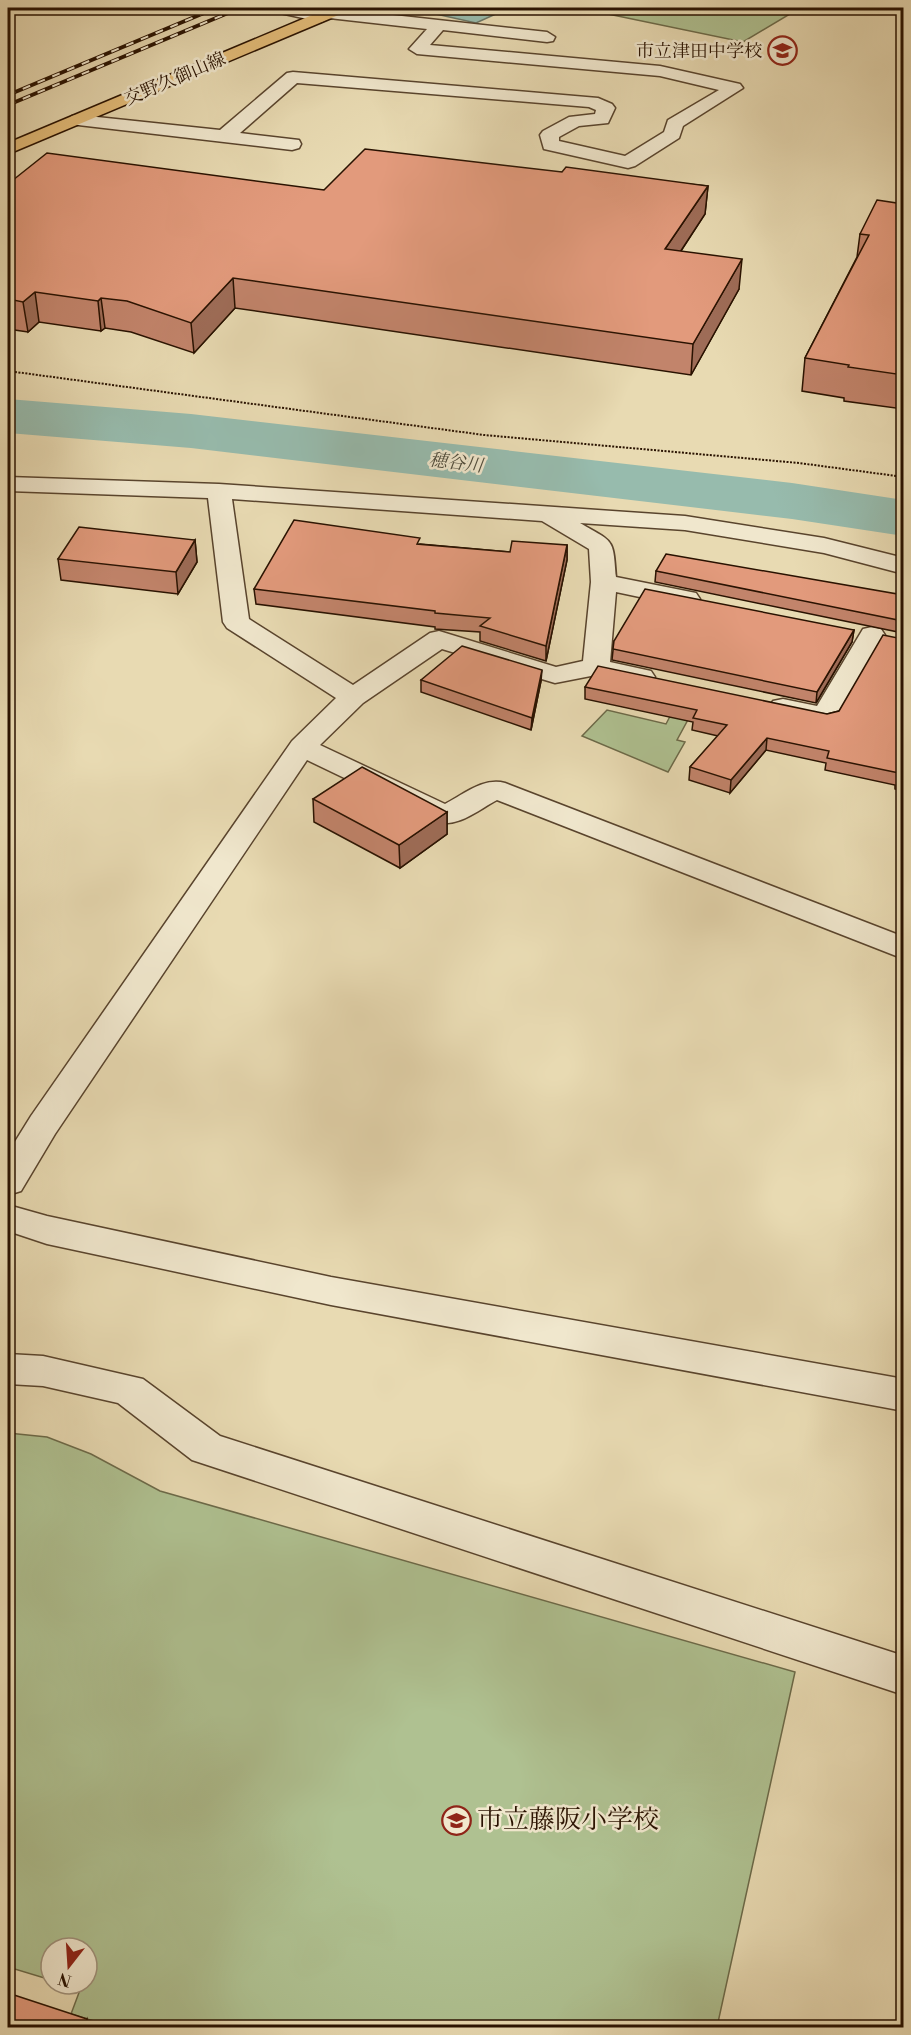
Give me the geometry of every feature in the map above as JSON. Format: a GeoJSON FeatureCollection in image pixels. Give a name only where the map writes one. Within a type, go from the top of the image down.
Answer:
{"type":"FeatureCollection","features":[{"type":"Feature","properties":{"kind":"main road","name":"交野久御山線"},"geometry":{"type":"LineString","coordinates":[[8,149],[331,12]]}},
{"type":"Feature","properties":{"kind":"street"},"geometry":{"type":"LineString","coordinates":[[277,8],[547,37]]}},
{"type":"Feature","properties":{"kind":"street"},"geometry":{"type":"LineString","coordinates":[[226,135],[293,77],[592,102],[606,108],[602,119],[576,121],[558,130],[549,135],[551,145],[628,162],[673,134],[674,123],[734,88],[660,71],[417,50],[439,25]]}},
{"type":"Feature","properties":{"kind":"street"},"geometry":{"type":"LineString","coordinates":[[78,120],[291,144]]}},
{"type":"Feature","properties":{"kind":"street"},"geometry":{"type":"LineString","coordinates":[[8,484],[219,491],[685,523],[824,546],[903,566]]}},
{"type":"Feature","properties":{"kind":"street"},"geometry":{"type":"LineString","coordinates":[[219,491],[236,622],[353,697]]}},
{"type":"Feature","properties":{"kind":"street"},"geometry":{"type":"LineString","coordinates":[[547,514],[601,546],[604,582],[596,667]]}},
{"type":"Feature","properties":{"kind":"street"},"geometry":{"type":"LineString","coordinates":[[604,582],[708,603]]}},
{"type":"Feature","properties":{"kind":"street"},"geometry":{"type":"LineString","coordinates":[[756,701],[825,716],[871,635]]}},
{"type":"Feature","properties":{"kind":"street"},"geometry":{"type":"LineString","coordinates":[[8,1182],[43,1125],[302,747],[353,697],[439,639],[555,675],[596,667],[665,682]]}},
{"type":"Feature","properties":{"kind":"street"},"geometry":{"type":"LineString","coordinates":[[302,747],[446,816],[495,789],[903,949]]}},
{"type":"Feature","properties":{"kind":"street"},"geometry":{"type":"LineString","coordinates":[[8,1218],[47,1230],[331,1291],[903,1395]]}},
{"type":"Feature","properties":{"kind":"street"},"geometry":{"type":"LineString","coordinates":[[8,1370],[43,1371],[129,1390],[206,1448],[903,1676]]}},
{"type":"Feature","properties":{"kind":"path"},"geometry":{"type":"LineString","coordinates":[[8,371],[485,435],[743,456],[844,467],[903,477]]}},
{"type":"Feature","properties":{"kind":"green space"},"geometry":{"type":"Polygon","coordinates":[[[579,8],[800,8],[743,42],[579,8]]]}},
{"type":"Feature","properties":{"kind":"green space"},"geometry":{"type":"Polygon","coordinates":[[[678,701],[696,705],[677,740],[685,742],[668,772],[582,736],[607,710],[666,724],[678,701]]]}},
{"type":"Feature","properties":{"kind":"green space","name":"市立藤阪小学校"},"geometry":{"type":"Polygon","coordinates":[[[8,1433],[47,1437],[91,1454],[160,1491],[795,1672],[717,2027],[113,2027],[71,2014],[78,1996],[99,1996],[99,1936],[39,1936],[39,1976],[8,1967],[8,1433]]]}},
{"type":"Feature","properties":{"kind":"shaded area"},"geometry":{"type":"Polygon","coordinates":[[[409,8],[509,8],[476,23],[409,8]]]}},
{"type":"Feature","properties":{"kind":"building"},"geometry":{"type":"Polygon","coordinates":[[[365,149],[562,172],[566,167],[708,186],[665,249],[742,259],[693,344],[233,278],[191,323],[127,301],[101,298],[98,301],[35,292],[23,302],[8,299],[8,184],[47,153],[324,190],[365,149]]]}},
{"type":"Feature","properties":{"kind":"building"},"geometry":{"type":"Polygon","coordinates":[[[877,200],[903,204],[903,375],[805,358],[869,235],[860,234],[877,200]]]}},
{"type":"Feature","properties":{"kind":"building"},"geometry":{"type":"Polygon","coordinates":[[[294,520],[420,538],[417,544],[510,552],[512,541],[567,545],[546,646],[480,626],[490,618],[254,589],[294,520]]]}},
{"type":"Feature","properties":{"kind":"building"},"geometry":{"type":"Polygon","coordinates":[[[79,527],[195,540],[176,572],[58,559],[79,527]]]}},
{"type":"Feature","properties":{"kind":"building"},"geometry":{"type":"Polygon","coordinates":[[[666,554],[903,595],[903,621],[656,571],[666,554]]]}},
{"type":"Feature","properties":{"kind":"building"},"geometry":{"type":"Polygon","coordinates":[[[645,589],[854,630],[817,692],[613,649],[614,641],[645,589]]]}},
{"type":"Feature","properties":{"kind":"building"},"geometry":{"type":"Polygon","coordinates":[[[883,635],[903,639],[903,778],[897,776],[899,773],[827,758],[829,751],[767,738],[731,780],[690,767],[727,725],[693,718],[697,710],[585,687],[598,666],[827,714],[839,711],[883,635]]]}},
{"type":"Feature","properties":{"kind":"building"},"geometry":{"type":"Polygon","coordinates":[[[462,646],[542,670],[532,718],[421,680],[462,646]]]}},
{"type":"Feature","properties":{"kind":"building"},"geometry":{"type":"Polygon","coordinates":[[[362,767],[447,812],[399,845],[313,799],[362,767]]]}},
{"type":"Feature","properties":{"kind":"building"},"geometry":{"type":"Polygon","coordinates":[[[8,1993],[87,2019],[83,2028],[8,2028],[8,1993]]]}},
{"type":"Feature","properties":{"kind":"waterway","name":"穂谷川"},"geometry":{"type":"LineString","coordinates":[[8,416],[191,431],[792,501],[904,518]]}},
{"type":"Feature","properties":{"kind":"railway"},"geometry":{"type":"LineString","coordinates":[[8,95],[216,8]]}},
{"type":"Feature","properties":{"kind":"railway"},"geometry":{"type":"LineString","coordinates":[[8,105],[240,8]]}},
{"type":"Feature","properties":{"kind":"place","name":"市立津田中学校"},"geometry":{"type":"Point","coordinates":[783,51]}},
{"type":"Feature","properties":{"kind":"place","name":"市立藤阪小学校"},"geometry":{"type":"Point","coordinates":[456,1820]}}]}
